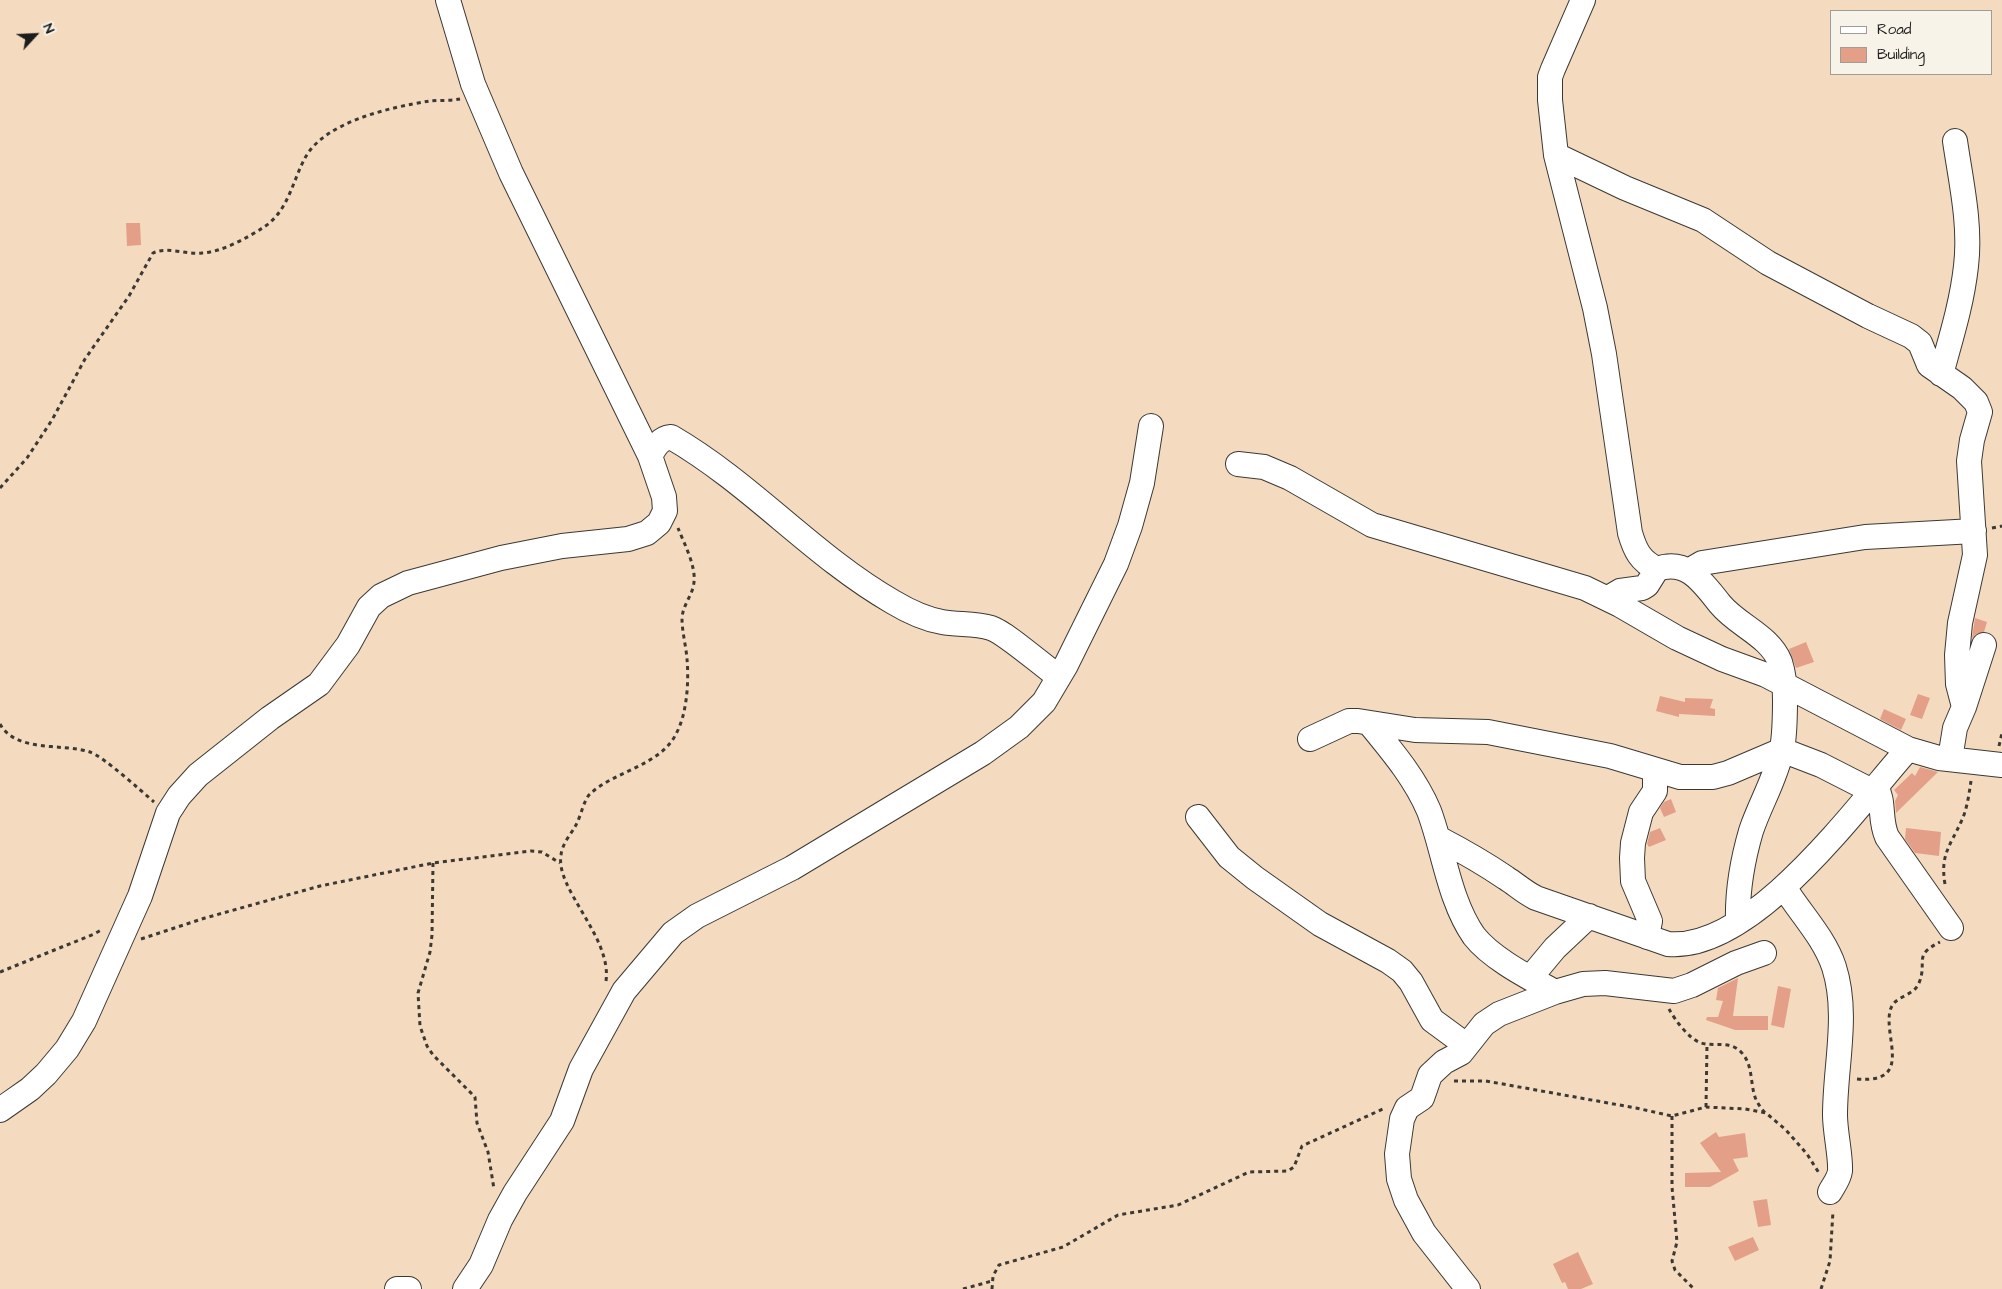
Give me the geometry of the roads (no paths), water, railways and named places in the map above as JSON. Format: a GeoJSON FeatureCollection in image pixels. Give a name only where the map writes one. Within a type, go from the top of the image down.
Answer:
{"type":"FeatureCollection","features":[{"type":"Feature","properties":{"kind":"street"},"geometry":{"type":"LineString","coordinates":[[0,1110],[30,1089],[68,1049],[84,1021],[118,928],[151,867],[168,813],[179,796],[198,775],[270,718],[319,684],[348,645],[369,607],[381,596],[408,583],[500,558],[562,546],[638,537],[659,523],[665,511],[664,497],[650,456],[526,207],[476,90],[448,0]]}},
{"type":"Feature","properties":{"kind":"street"},"geometry":{"type":"LineString","coordinates":[[1583,0],[1550,77],[1550,100],[1556,155],[1595,308],[1604,354],[1630,533],[1634,549],[1640,559],[1657,569],[1672,566],[1690,570],[1698,577],[1725,610],[1757,634],[1773,650],[1780,662],[1785,684],[1782,750],[1760,804],[1745,854],[1739,885],[1738,922]]}},
{"type":"Feature","properties":{"kind":"street"},"geometry":{"type":"LineString","coordinates":[[1941,374],[1955,324],[1966,265],[1966,224],[1955,141]]}},
{"type":"Feature","properties":{"kind":"street"},"geometry":{"type":"LineString","coordinates":[[1556,155],[1625,188],[1703,220],[1768,263],[1868,316],[1911,336],[1920,343],[1926,362],[1970,395],[1979,408],[1969,462],[1975,555],[1960,623],[1957,655],[1958,684],[1964,707]]}},
{"type":"Feature","properties":{"kind":"street"},"geometry":{"type":"LineString","coordinates":[[465,1289],[482,1265],[508,1206],[562,1121],[581,1069],[599,1041],[624,991],[673,932],[697,916],[792,868],[982,753],[1020,727],[1035,712],[1059,677],[1100,598],[1122,549],[1142,483],[1151,426]]}},
{"type":"Feature","properties":{"kind":"street"},"geometry":{"type":"LineString","coordinates":[[650,456],[660,441],[671,437],[750,493],[830,561],[864,584],[919,615],[942,622],[993,628],[1059,677]]}},
{"type":"Feature","properties":{"kind":"street"},"geometry":{"type":"LineString","coordinates":[[1238,464],[1264,467],[1290,478],[1372,525],[1467,555],[1585,588],[1608,598],[1677,638],[1785,684],[1908,749],[1922,754],[1950,759],[2002,765]]}},
{"type":"Feature","properties":{"kind":"street"},"geometry":{"type":"LineString","coordinates":[[1690,570],[1702,563],[1865,537],[1974,531]]}},
{"type":"Feature","properties":{"kind":"street"},"geometry":{"type":"LineString","coordinates":[[1608,598],[1620,591],[1642,588],[1647,585],[1657,569]]}},
{"type":"Feature","properties":{"kind":"street"},"geometry":{"type":"LineString","coordinates":[[1950,759],[1955,728],[1964,707],[1984,645]]}},
{"type":"Feature","properties":{"kind":"street"},"geometry":{"type":"LineString","coordinates":[[1310,739],[1349,721],[1415,730],[1488,732],[1610,756],[1654,771],[1680,777],[1713,777],[1744,767],[1782,750],[1874,788],[1883,804],[1881,820],[1887,837],[1952,928]]}},
{"type":"Feature","properties":{"kind":"street"},"geometry":{"type":"LineString","coordinates":[[1369,723],[1395,754],[1418,787],[1438,838],[1456,897],[1465,920],[1475,937],[1488,950],[1555,992]]}},
{"type":"Feature","properties":{"kind":"street"},"geometry":{"type":"LineString","coordinates":[[1438,838],[1508,879],[1524,892],[1668,944],[1681,945],[1695,942],[1738,922],[1784,887],[1838,834],[1908,749]]}},
{"type":"Feature","properties":{"kind":"street"},"geometry":{"type":"LineString","coordinates":[[1647,936],[1650,921],[1634,881],[1632,858],[1634,838],[1641,812],[1654,791],[1654,771]]}},
{"type":"Feature","properties":{"kind":"street"},"geometry":{"type":"LineString","coordinates":[[1198,817],[1229,857],[1254,878],[1320,924],[1388,961],[1402,971],[1411,982],[1432,1020],[1466,1045]]}},
{"type":"Feature","properties":{"kind":"street"},"geometry":{"type":"LineString","coordinates":[[1784,887],[1823,943],[1834,967],[1840,996],[1842,1017],[1836,1078],[1835,1136],[1840,1171],[1830,1192]]}},
{"type":"Feature","properties":{"kind":"street"},"geometry":{"type":"LineString","coordinates":[[1530,978],[1555,948],[1589,916]]}},
{"type":"Feature","properties":{"kind":"street"},"geometry":{"type":"LineString","coordinates":[[1468,1289],[1424,1233],[1406,1200],[1399,1178],[1397,1154],[1402,1119],[1407,1108],[1422,1098],[1430,1075],[1444,1062],[1457,1056],[1484,1024],[1499,1014],[1555,992],[1583,984],[1605,983],[1659,991],[1674,991],[1692,985],[1736,963],[1764,952]]}},
{"type":"Feature","properties":{"kind":"street"},"geometry":{"type":"LineString","coordinates":[[397,1289],[409,1289]]}}]}
